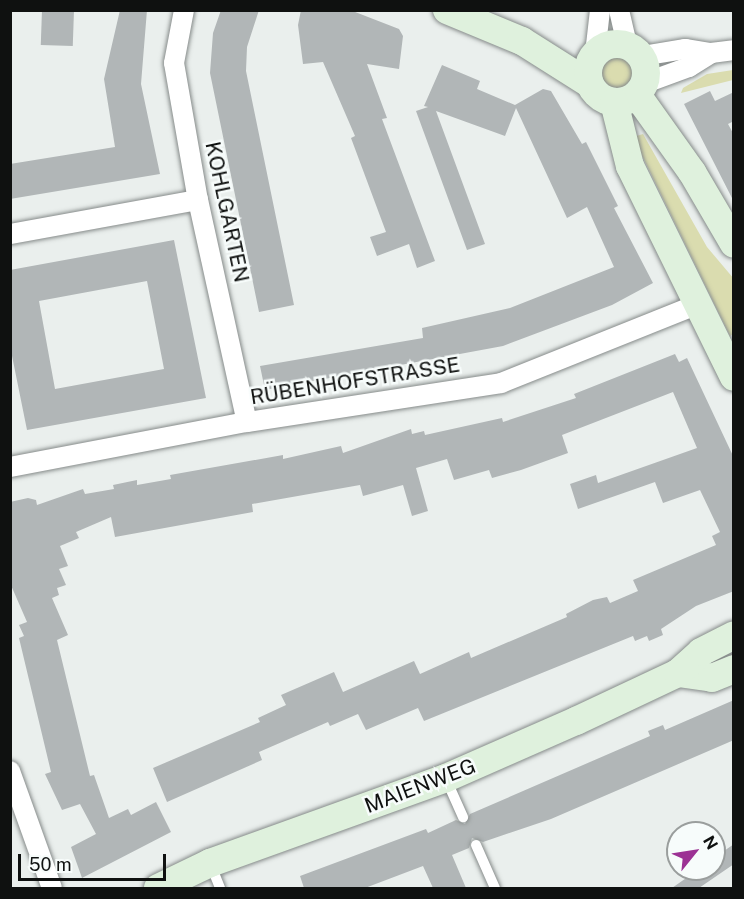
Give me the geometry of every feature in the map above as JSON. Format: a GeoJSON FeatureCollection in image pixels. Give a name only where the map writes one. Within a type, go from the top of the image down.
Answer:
{"type":"FeatureCollection","features":[{"type":"Feature","properties":{"kind":"street","name":"KOHLGARTEN"},"geometry":{"type":"LineString","coordinates":[[184,10],[174,63],[198,200],[247,422]]}},
{"type":"Feature","properties":{"kind":"street"},"geometry":{"type":"LineString","coordinates":[[447,10],[522,41],[592,65]]}},
{"type":"Feature","properties":{"kind":"street"},"geometry":{"type":"LineString","coordinates":[[600,10],[592,65],[600,96],[685,49],[711,53],[734,50]]}},
{"type":"Feature","properties":{"kind":"street"},"geometry":{"type":"LineString","coordinates":[[619,10],[633,76],[630,166],[696,305],[734,377]]}},
{"type":"Feature","properties":{"kind":"street"},"geometry":{"type":"LineString","coordinates":[[592,65],[610,44],[633,76],[734,244]]}},
{"type":"Feature","properties":{"kind":"street"},"geometry":{"type":"LineString","coordinates":[[633,76],[689,67],[711,53]]}},
{"type":"Feature","properties":{"kind":"street"},"geometry":{"type":"LineString","coordinates":[[10,234],[198,200]]}},
{"type":"Feature","properties":{"kind":"street","name":"RÜBENHOFSTRASSE"},"geometry":{"type":"LineString","coordinates":[[10,467],[247,422],[501,383],[696,305]]}},
{"type":"Feature","properties":{"kind":"street","name":"MAIENWEG"},"geometry":{"type":"LineString","coordinates":[[158,888],[215,876],[446,778],[678,673],[700,652],[734,635]]}},
{"type":"Feature","properties":{"kind":"street"},"geometry":{"type":"LineString","coordinates":[[678,673],[712,678],[734,669]]}},
{"type":"Feature","properties":{"kind":"street"},"geometry":{"type":"LineString","coordinates":[[10,771],[52,888]]}},
{"type":"Feature","properties":{"kind":"lane"},"geometry":{"type":"LineString","coordinates":[[446,778],[463,817]]}},
{"type":"Feature","properties":{"kind":"lane"},"geometry":{"type":"LineString","coordinates":[[476,845],[495,888]]}},
{"type":"Feature","properties":{"kind":"green space"},"geometry":{"type":"Polygon","coordinates":[[[617,58],[628,62],[632,73],[628,84],[617,88],[606,84],[602,73],[606,62],[617,58]]]}},
{"type":"Feature","properties":{"kind":"green space"},"geometry":{"type":"Polygon","coordinates":[[[733,70],[733,80],[681,93],[683,88],[707,74],[733,70]]]}},
{"type":"Feature","properties":{"kind":"green space"},"geometry":{"type":"Polygon","coordinates":[[[643,134],[707,247],[734,279],[733,334],[730,336],[633,137],[643,134]]]}},
{"type":"Feature","properties":{"kind":"building"},"geometry":{"type":"Polygon","coordinates":[[[42,10],[74,11],[73,46],[41,45],[42,10]]]}},
{"type":"Feature","properties":{"kind":"building"},"geometry":{"type":"Polygon","coordinates":[[[120,10],[147,10],[141,84],[160,174],[10,199],[10,164],[115,147],[104,79],[120,10]]]}},
{"type":"Feature","properties":{"kind":"building"},"geometry":{"type":"Polygon","coordinates":[[[221,10],[259,10],[247,47],[246,71],[294,305],[259,312],[210,73],[213,33],[221,10]]]}},
{"type":"Feature","properties":{"kind":"building"},"geometry":{"type":"Polygon","coordinates":[[[301,10],[350,10],[399,29],[403,36],[399,69],[367,64],[387,118],[382,119],[435,261],[417,268],[409,244],[377,256],[370,237],[386,232],[351,138],[355,136],[323,62],[303,64],[298,25],[301,10]]]}},
{"type":"Feature","properties":{"kind":"building"},"geometry":{"type":"Polygon","coordinates":[[[442,65],[480,81],[477,89],[515,105],[543,89],[551,91],[582,144],[586,142],[618,206],[614,208],[653,283],[612,305],[503,346],[265,390],[260,366],[423,338],[422,328],[510,308],[614,267],[587,207],[567,218],[516,108],[505,136],[436,111],[485,244],[467,250],[416,111],[428,107],[424,106],[442,65]]]}},
{"type":"Feature","properties":{"kind":"building"},"geometry":{"type":"Polygon","coordinates":[[[710,91],[715,101],[734,92],[734,121],[728,124],[734,135],[734,202],[684,104],[710,91]]]}},
{"type":"Feature","properties":{"kind":"building"},"geometry":{"type":"Polygon","coordinates":[[[174,240],[206,398],[27,430],[10,346],[10,270],[174,240]],[[147,281],[39,301],[55,389],[164,369],[147,281]]]}},
{"type":"Feature","properties":{"kind":"building"},"geometry":{"type":"Polygon","coordinates":[[[675,354],[679,362],[687,358],[734,458],[734,591],[696,606],[661,629],[663,635],[649,641],[647,636],[635,641],[633,636],[424,721],[418,708],[366,730],[358,714],[330,726],[328,722],[259,752],[262,760],[167,802],[153,768],[260,722],[258,718],[286,705],[281,695],[334,672],[343,692],[414,661],[420,674],[469,652],[471,658],[567,617],[566,614],[593,600],[607,597],[610,603],[638,591],[633,580],[716,545],[712,536],[720,532],[700,490],[663,503],[655,482],[578,509],[570,484],[596,475],[598,483],[697,448],[673,392],[562,435],[568,453],[521,470],[492,478],[489,470],[454,480],[447,459],[416,468],[428,511],[412,516],[403,485],[363,496],[360,485],[252,504],[253,512],[115,537],[111,517],[76,532],[79,538],[60,546],[68,566],[59,569],[66,585],[57,588],[59,595],[52,598],[68,635],[57,640],[90,776],[94,775],[109,818],[128,809],[131,815],[156,802],[171,832],[82,878],[71,847],[96,834],[80,804],[62,810],[45,774],[51,772],[19,638],[24,636],[19,625],[27,622],[10,583],[10,502],[28,498],[36,500],[37,505],[83,489],[85,494],[114,489],[113,485],[137,480],[137,485],[171,479],[170,475],[283,455],[283,459],[341,446],[343,453],[411,429],[412,434],[424,431],[425,435],[502,418],[503,422],[576,398],[574,394],[675,354]]]}},
{"type":"Feature","properties":{"kind":"building"},"geometry":{"type":"Polygon","coordinates":[[[734,700],[734,740],[551,819],[483,842],[472,838],[469,848],[452,855],[466,888],[433,888],[423,866],[365,888],[304,888],[300,876],[426,829],[428,833],[456,820],[465,824],[470,814],[650,736],[648,731],[663,725],[665,730],[734,700]]]}},
{"type":"Feature","properties":{"kind":"building"},"geometry":{"type":"Polygon","coordinates":[[[734,844],[734,864],[726,869],[726,850],[734,844]]]}},
{"type":"Feature","properties":{"kind":"building"},"geometry":{"type":"Polygon","coordinates":[[[682,881],[709,881],[699,888],[672,888],[682,881]]]}}]}
